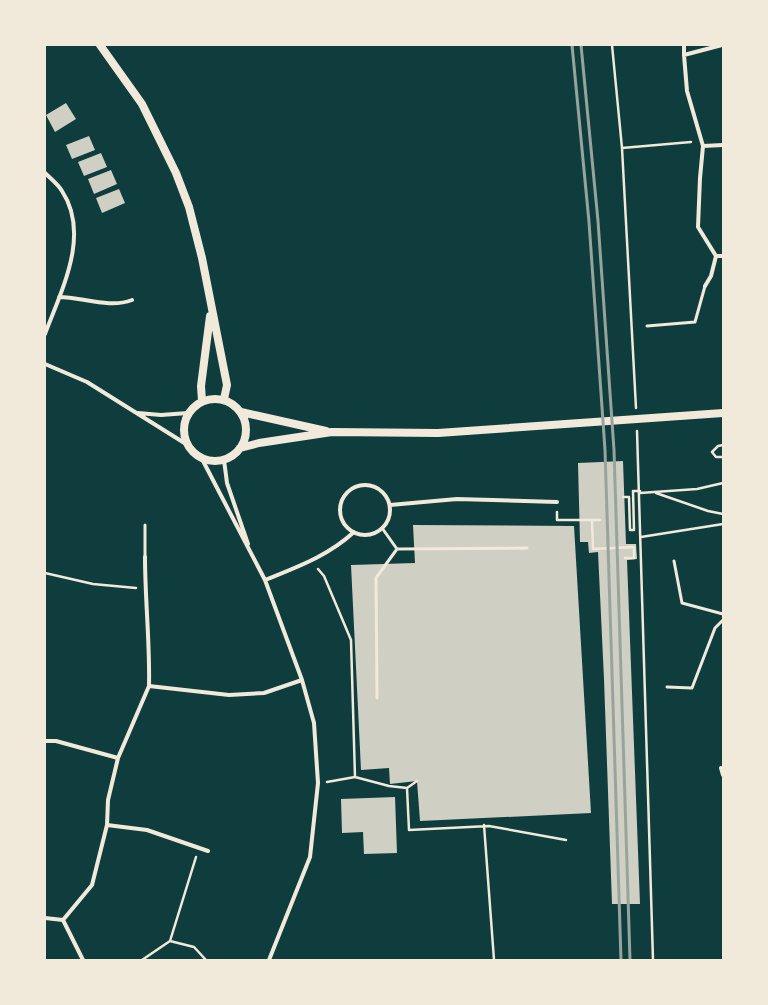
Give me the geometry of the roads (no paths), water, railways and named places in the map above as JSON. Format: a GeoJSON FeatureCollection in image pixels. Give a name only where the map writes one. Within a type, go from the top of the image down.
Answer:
{"type":"FeatureCollection","features":[{"type":"Feature","properties":{"kind":"main road"},"geometry":{"type":"LineString","coordinates":[[100,45],[142,104],[176,173],[191,214],[202,258],[227,385],[224,400]]}},
{"type":"Feature","properties":{"kind":"main road"},"geometry":{"type":"LineString","coordinates":[[202,401],[201,386],[211,308]]}},
{"type":"Feature","properties":{"kind":"main road"},"geometry":{"type":"LineString","coordinates":[[213,398],[224,400],[233,404],[241,412],[245,421],[245,440],[233,456],[224,460],[209,461],[202,459],[190,450],[186,444],[184,423],[188,413],[194,406],[202,401],[213,398]]}},
{"type":"Feature","properties":{"kind":"main road"},"geometry":{"type":"LineString","coordinates":[[241,412],[332,432]]}},
{"type":"Feature","properties":{"kind":"main road"},"geometry":{"type":"LineString","coordinates":[[240,448],[282,439],[332,432],[438,433],[723,412]]}},
{"type":"Feature","properties":{"kind":"street"},"geometry":{"type":"LineString","coordinates":[[684,45],[687,91],[704,146],[700,178],[698,227],[716,256],[711,276],[705,286]]}},
{"type":"Feature","properties":{"kind":"street"},"geometry":{"type":"LineString","coordinates":[[684,55],[722,45]]}},
{"type":"Feature","properties":{"kind":"street"},"geometry":{"type":"LineString","coordinates":[[704,146],[723,146]]}},
{"type":"Feature","properties":{"kind":"street"},"geometry":{"type":"LineString","coordinates":[[45,173],[62,190],[66,198],[74,229],[74,243],[59,297],[45,334]]}},
{"type":"Feature","properties":{"kind":"street"},"geometry":{"type":"LineString","coordinates":[[716,256],[723,256]]}},
{"type":"Feature","properties":{"kind":"street"},"geometry":{"type":"LineString","coordinates":[[59,297],[74,297],[93,302],[124,303],[132,300]]}},
{"type":"Feature","properties":{"kind":"street"},"geometry":{"type":"LineString","coordinates":[[45,364],[87,382],[186,444]]}},
{"type":"Feature","properties":{"kind":"street"},"geometry":{"type":"LineString","coordinates":[[136,413],[161,415],[188,413]]}},
{"type":"Feature","properties":{"kind":"street"},"geometry":{"type":"LineString","coordinates":[[202,459],[265,580],[302,680],[314,723],[318,783],[310,856],[269,960]]}},
{"type":"Feature","properties":{"kind":"street"},"geometry":{"type":"LineString","coordinates":[[224,460],[227,483],[253,559]]}},
{"type":"Feature","properties":{"kind":"street"},"geometry":{"type":"LineString","coordinates":[[366,484],[374,486],[387,496],[390,504],[389,518],[382,528],[369,535],[354,532],[347,527],[340,512],[344,496],[357,486],[366,484]]}},
{"type":"Feature","properties":{"kind":"street"},"geometry":{"type":"LineString","coordinates":[[390,504],[457,499],[557,502]]}},
{"type":"Feature","properties":{"kind":"street"},"geometry":{"type":"LineString","coordinates":[[265,580],[312,561],[339,546],[354,532]]}},
{"type":"Feature","properties":{"kind":"street"},"geometry":{"type":"LineString","coordinates":[[63,920],[92,885],[107,825],[108,800],[118,758],[149,686],[150,651],[145,589],[145,557]]}},
{"type":"Feature","properties":{"kind":"street"},"geometry":{"type":"LineString","coordinates":[[149,686],[229,695],[264,693],[302,680]]}},
{"type":"Feature","properties":{"kind":"street"},"geometry":{"type":"LineString","coordinates":[[45,742],[56,741],[118,758]]}},
{"type":"Feature","properties":{"kind":"street"},"geometry":{"type":"LineString","coordinates":[[721,768],[723,776]]}},
{"type":"Feature","properties":{"kind":"street"},"geometry":{"type":"LineString","coordinates":[[107,825],[147,830],[208,852]]}},
{"type":"Feature","properties":{"kind":"street"},"geometry":{"type":"LineString","coordinates":[[45,918],[63,920]]}},
{"type":"Feature","properties":{"kind":"street"},"geometry":{"type":"LineString","coordinates":[[63,920],[83,960]]}},
{"type":"Feature","properties":{"kind":"lane"},"geometry":{"type":"LineString","coordinates":[[647,326],[695,322],[705,286]]}},
{"type":"Feature","properties":{"kind":"lane"},"geometry":{"type":"LineString","coordinates":[[145,525],[145,557]]}},
{"type":"Feature","properties":{"kind":"lane"},"geometry":{"type":"LineString","coordinates":[[382,528],[398,549]]}},
{"type":"Feature","properties":{"kind":"lane"},"geometry":{"type":"LineString","coordinates":[[398,549],[527,548]]}},
{"type":"Feature","properties":{"kind":"lane"},"geometry":{"type":"LineString","coordinates":[[377,698],[376,578],[398,549]]}},
{"type":"Feature","properties":{"kind":"lane"},"geometry":{"type":"LineString","coordinates":[[674,561],[682,603],[723,614]]}},
{"type":"Feature","properties":{"kind":"lane"},"geometry":{"type":"LineString","coordinates":[[667,687],[692,688],[715,628],[723,620]]}},
{"type":"Feature","properties":{"kind":"railway"},"geometry":{"type":"LineString","coordinates":[[572,45],[589,222],[605,450],[621,960]]}},
{"type":"Feature","properties":{"kind":"railway"},"geometry":{"type":"LineString","coordinates":[[581,45],[598,221],[614,450],[630,960]]}}]}
